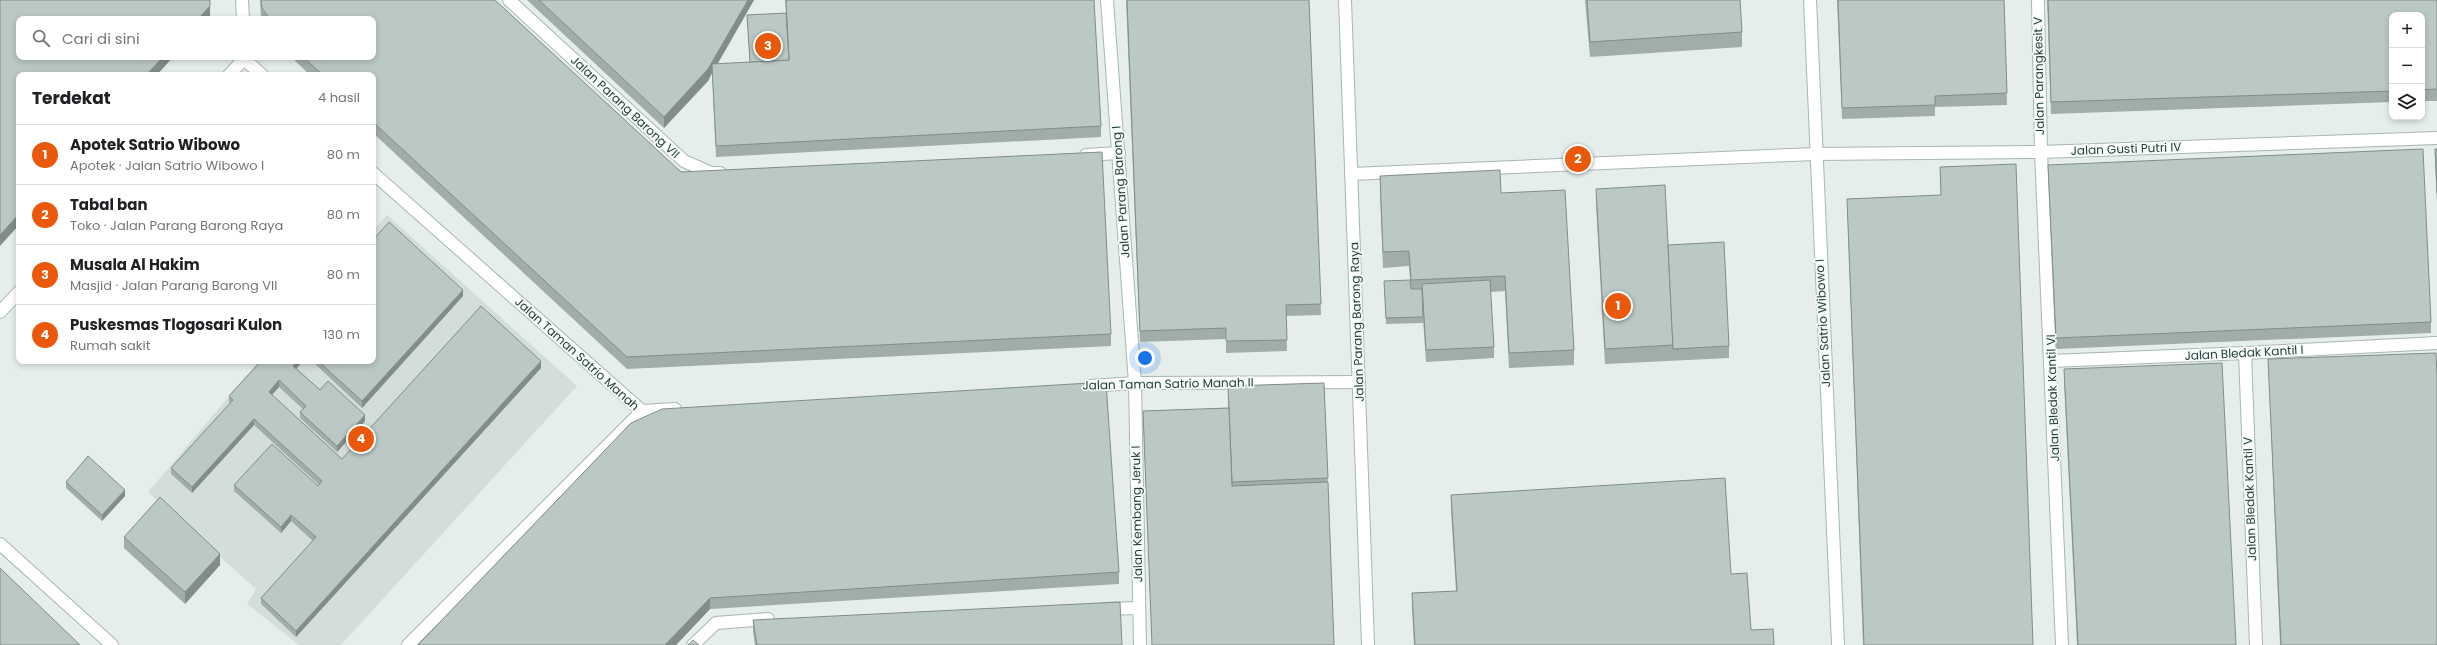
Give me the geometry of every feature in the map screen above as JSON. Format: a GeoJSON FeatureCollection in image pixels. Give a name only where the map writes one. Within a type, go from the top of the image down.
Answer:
{"type":"FeatureCollection","features":[{"type":"Feature","properties":{"kind":"street"},"geometry":{"type":"LineString","coordinates":[[242,0],[243,16]]}},
{"type":"Feature","properties":{"kind":"street","name":"Jalan Parang Barong VII"},"geometry":{"type":"LineString","coordinates":[[509,0],[684,161],[711,173],[730,174]]}},
{"type":"Feature","properties":{"kind":"street","name":"Jalan Parang Barong I"},"geometry":{"type":"LineString","coordinates":[[1107,0],[1135,383]]}},
{"type":"Feature","properties":{"kind":"street","name":"Jalan Parang Barong Raya"},"geometry":{"type":"LineString","coordinates":[[1345,0],[1368,645]]}},
{"type":"Feature","properties":{"kind":"street","name":"Jalan Satrio Wibowo I"},"geometry":{"type":"LineString","coordinates":[[1810,0],[1815,154],[1838,645]]}},
{"type":"Feature","properties":{"kind":"street","name":"Jalan Parangkesit V"},"geometry":{"type":"LineString","coordinates":[[2038,0],[2041,152]]}},
{"type":"Feature","properties":{"kind":"street"},"geometry":{"type":"LineString","coordinates":[[232,72],[242,60]]}},
{"type":"Feature","properties":{"kind":"street"},"geometry":{"type":"LineString","coordinates":[[246,60],[259,72]]}},
{"type":"Feature","properties":{"kind":"street","name":"Jalan Gusti Putri IV"},"geometry":{"type":"LineString","coordinates":[[1351,174],[1815,154],[2041,152],[2437,138]]}},
{"type":"Feature","properties":{"kind":"street","name":"Jalan Bledak Kantil VI"},"geometry":{"type":"LineString","coordinates":[[2041,152],[2062,645]]}},
{"type":"Feature","properties":{"kind":"street"},"geometry":{"type":"LineString","coordinates":[[1071,156],[1119,153]]}},
{"type":"Feature","properties":{"kind":"street","name":"Jalan Taman Satrio Manah"},"geometry":{"type":"LineString","coordinates":[[376,176],[642,411],[408,645]]}},
{"type":"Feature","properties":{"kind":"street"},"geometry":{"type":"LineString","coordinates":[[0,312],[16,295]]}},
{"type":"Feature","properties":{"kind":"street","name":"Jalan Bledak Kantil I"},"geometry":{"type":"LineString","coordinates":[[2051,360],[2244,353],[2437,343]]}},
{"type":"Feature","properties":{"kind":"street","name":"Jalan Bledak Kantil V"},"geometry":{"type":"LineString","coordinates":[[2244,353],[2256,645]]}},
{"type":"Feature","properties":{"kind":"street","name":"Jalan Taman Satrio Manah II"},"geometry":{"type":"LineString","coordinates":[[1079,386],[1135,383],[1359,382]]}},
{"type":"Feature","properties":{"kind":"street","name":"Jalan Kembang Jeruk I"},"geometry":{"type":"LineString","coordinates":[[1135,383],[1138,608],[1140,645]]}},
{"type":"Feature","properties":{"kind":"street"},"geometry":{"type":"LineString","coordinates":[[642,411],[690,408]]}},
{"type":"Feature","properties":{"kind":"street"},"geometry":{"type":"LineString","coordinates":[[0,544],[112,645]]}},
{"type":"Feature","properties":{"kind":"street"},"geometry":{"type":"LineString","coordinates":[[1090,610],[1138,608]]}},
{"type":"Feature","properties":{"kind":"street"},"geometry":{"type":"LineString","coordinates":[[693,645],[716,623],[780,619]]}},
{"type":"Feature","properties":{"kind":"shaded area"},"geometry":{"type":"Polygon","coordinates":[[[387,215],[577,386],[341,645],[299,645],[247,604],[256,589],[148,492],[256,364],[376,364],[376,228],[387,215]]]}},
{"type":"Feature","properties":{"kind":"building"},"geometry":{"type":"Polygon","coordinates":[[[0,0],[210,0],[210,6],[201,16],[16,16],[16,60],[160,60],[149,72],[16,72],[16,217],[0,235],[0,0]]]}},
{"type":"Feature","properties":{"kind":"building"},"geometry":{"type":"Polygon","coordinates":[[[261,0],[495,0],[681,172],[1102,152],[1111,334],[627,357],[376,125],[376,72],[320,72],[306,60],[376,60],[376,16],[268,16],[262,8],[261,0]]]}},
{"type":"Feature","properties":{"kind":"building"},"geometry":{"type":"Polygon","coordinates":[[[539,0],[748,0],[708,69],[664,117],[539,0]]]}},
{"type":"Feature","properties":{"kind":"building"},"geometry":{"type":"Polygon","coordinates":[[[786,0],[1094,0],[1101,126],[716,146],[712,64],[789,60],[786,0]]]}},
{"type":"Feature","properties":{"kind":"building"},"geometry":{"type":"Polygon","coordinates":[[[1127,0],[1309,0],[1321,304],[1286,305],[1287,340],[1226,341],[1226,328],[1140,331],[1127,0]]]}},
{"type":"Feature","properties":{"kind":"building"},"geometry":{"type":"Polygon","coordinates":[[[1587,0],[1740,0],[1742,32],[1590,42],[1587,0]]]}},
{"type":"Feature","properties":{"kind":"building"},"geometry":{"type":"Polygon","coordinates":[[[1838,0],[2004,0],[2007,93],[1935,96],[1935,105],[1842,108],[1838,0]]]}},
{"type":"Feature","properties":{"kind":"building"},"geometry":{"type":"Polygon","coordinates":[[[2048,0],[2437,0],[2437,89],[2425,90],[2425,12],[2389,12],[2389,91],[2051,102],[2048,0]]]}},
{"type":"Feature","properties":{"kind":"building"},"geometry":{"type":"Polygon","coordinates":[[[786,13],[789,60],[750,62],[747,15],[786,13]]]}},
{"type":"Feature","properties":{"kind":"building"},"geometry":{"type":"Polygon","coordinates":[[[2423,149],[2431,322],[2056,338],[2048,165],[2423,149]]]}},
{"type":"Feature","properties":{"kind":"building"},"geometry":{"type":"Polygon","coordinates":[[[2435,149],[2437,149],[2437,193],[2435,149]]]}},
{"type":"Feature","properties":{"kind":"building"},"geometry":{"type":"Polygon","coordinates":[[[2016,164],[2033,645],[1864,645],[1847,199],[1941,195],[1940,167],[2016,164]]]}},
{"type":"Feature","properties":{"kind":"building"},"geometry":{"type":"Polygon","coordinates":[[[1500,170],[1501,193],[1565,190],[1574,350],[1509,353],[1505,276],[1411,280],[1409,251],[1383,252],[1380,176],[1500,170]]]}},
{"type":"Feature","properties":{"kind":"building"},"geometry":{"type":"Polygon","coordinates":[[[1665,185],[1673,345],[1605,349],[1596,189],[1665,185]]]}},
{"type":"Feature","properties":{"kind":"building"},"geometry":{"type":"Polygon","coordinates":[[[389,222],[463,290],[362,401],[321,364],[376,364],[376,237],[389,222]]]}},
{"type":"Feature","properties":{"kind":"building"},"geometry":{"type":"Polygon","coordinates":[[[1724,242],[1729,346],[1673,349],[1668,245],[1724,242]]]}},
{"type":"Feature","properties":{"kind":"building"},"geometry":{"type":"Polygon","coordinates":[[[1410,280],[1411,289],[1422,289],[1423,317],[1386,318],[1384,281],[1410,280]]]}},
{"type":"Feature","properties":{"kind":"building"},"geometry":{"type":"Polygon","coordinates":[[[1490,280],[1494,347],[1426,350],[1422,284],[1490,280]]]}},
{"type":"Feature","properties":{"kind":"building"},"geometry":{"type":"Polygon","coordinates":[[[481,306],[541,361],[296,631],[261,598],[316,537],[291,515],[281,527],[234,485],[272,444],[318,486],[322,481],[254,419],[192,487],[171,468],[233,400],[229,396],[258,364],[295,364],[293,366],[320,390],[328,381],[365,415],[337,446],[300,412],[306,406],[279,380],[269,392],[342,459],[481,306]]]}},
{"type":"Feature","properties":{"kind":"building"},"geometry":{"type":"Polygon","coordinates":[[[2436,353],[2437,645],[2281,645],[2268,359],[2436,353]]]}},
{"type":"Feature","properties":{"kind":"building"},"geometry":{"type":"Polygon","coordinates":[[[2222,363],[2236,645],[2078,645],[2064,369],[2222,363]]]}},
{"type":"Feature","properties":{"kind":"building"},"geometry":{"type":"Polygon","coordinates":[[[1106,382],[1119,572],[710,598],[665,645],[418,645],[631,423],[662,409],[1106,382]]]}},
{"type":"Feature","properties":{"kind":"building"},"geometry":{"type":"Polygon","coordinates":[[[1324,383],[1328,478],[1232,482],[1228,386],[1324,383]]]}},
{"type":"Feature","properties":{"kind":"building"},"geometry":{"type":"Polygon","coordinates":[[[1229,408],[1232,486],[1328,482],[1334,645],[1152,645],[1143,411],[1229,408]]]}},
{"type":"Feature","properties":{"kind":"building"},"geometry":{"type":"Polygon","coordinates":[[[88,456],[125,490],[102,515],[66,482],[88,456]]]}},
{"type":"Feature","properties":{"kind":"building"},"geometry":{"type":"Polygon","coordinates":[[[1725,478],[1731,574],[1747,573],[1751,630],[1773,629],[1774,645],[1415,645],[1412,593],[1457,591],[1451,495],[1725,478]]]}},
{"type":"Feature","properties":{"kind":"building"},"geometry":{"type":"Polygon","coordinates":[[[160,497],[220,554],[185,592],[124,537],[160,497]]]}},
{"type":"Feature","properties":{"kind":"building"},"geometry":{"type":"Polygon","coordinates":[[[0,568],[80,645],[0,645],[0,568]]]}},
{"type":"Feature","properties":{"kind":"building"},"geometry":{"type":"Polygon","coordinates":[[[1120,602],[1122,645],[757,645],[753,620],[1120,602]]]}},
{"type":"Feature","properties":{"kind":"building"},"geometry":{"type":"Polygon","coordinates":[[[693,640],[699,645],[688,645],[693,640]]]}},
{"type":"Feature","properties":{"kind":"place","name":"Musala Al Hakim"},"geometry":{"type":"Point","coordinates":[768,46]}},
{"type":"Feature","properties":{"kind":"place","name":"Tabal ban"},"geometry":{"type":"Point","coordinates":[1578,159]}},
{"type":"Feature","properties":{"kind":"place","name":"Apotek Satrio Wibowo"},"geometry":{"type":"Point","coordinates":[1618,306]}},
{"type":"Feature","properties":{"kind":"place","name":"Puskesmas Tlogosari Kulon"},"geometry":{"type":"Point","coordinates":[361,439]}}]}
